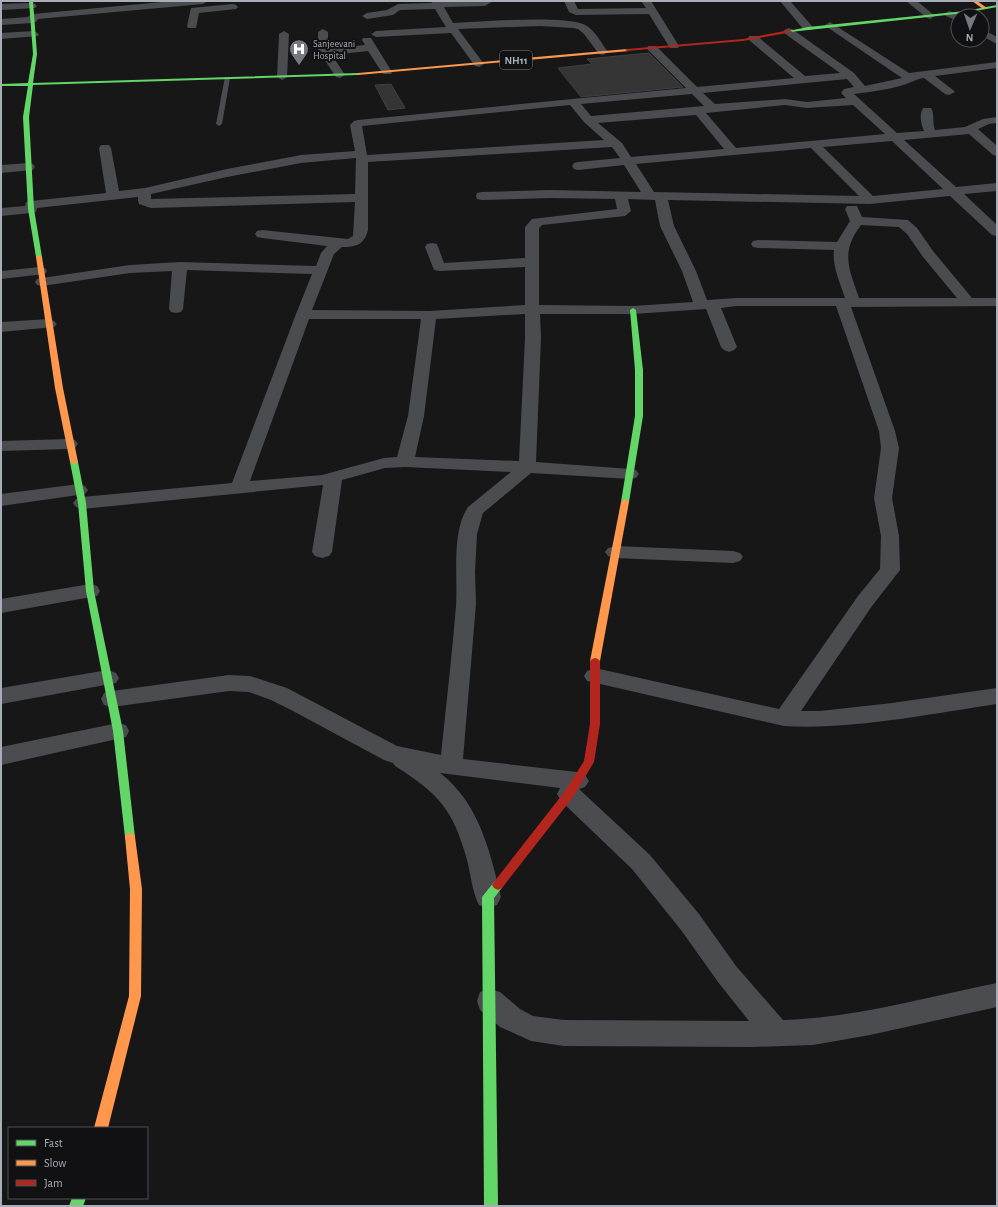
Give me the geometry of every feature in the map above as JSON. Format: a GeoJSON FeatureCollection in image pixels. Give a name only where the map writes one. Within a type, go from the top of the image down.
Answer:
{"type":"FeatureCollection","features":[{"type":"Feature","properties":{"kind":"main road"},"geometry":{"type":"LineString","coordinates":[[974,1],[985,8]]}},
{"type":"Feature","properties":{"kind":"main road"},"geometry":{"type":"LineString","coordinates":[[31,3],[35,54],[32,84],[26,117],[31,207],[69,444],[80,497],[90,591],[118,731],[136,889],[134,996],[101,1127]]}},
{"type":"Feature","properties":{"kind":"main road","name":"NH11"},"geometry":{"type":"LineString","coordinates":[[985,8],[997,6]]}},
{"type":"Feature","properties":{"kind":"main road","name":"NH11"},"geometry":{"type":"LineString","coordinates":[[1,85],[282,77],[387,72],[753,38],[830,25],[930,16],[950,16]]}},
{"type":"Feature","properties":{"kind":"main road"},"geometry":{"type":"LineString","coordinates":[[491,1206],[488,897],[573,787],[589,762],[595,724],[595,657],[630,474],[639,416],[639,370],[633,310]]}},
{"type":"Feature","properties":{"kind":"street"},"geometry":{"type":"LineString","coordinates":[[1,22],[203,1]]}},
{"type":"Feature","properties":{"kind":"street"},"geometry":{"type":"LineString","coordinates":[[367,16],[392,12],[398,7],[437,4],[485,3],[488,1]]}},
{"type":"Feature","properties":{"kind":"street"},"geometry":{"type":"LineString","coordinates":[[569,1],[572,10],[576,12],[653,11]]}},
{"type":"Feature","properties":{"kind":"street"},"geometry":{"type":"LineString","coordinates":[[646,1],[674,46]]}},
{"type":"Feature","properties":{"kind":"street"},"geometry":{"type":"LineString","coordinates":[[785,1],[808,28]]}},
{"type":"Feature","properties":{"kind":"street"},"geometry":{"type":"LineString","coordinates":[[911,1],[930,16]]}},
{"type":"Feature","properties":{"kind":"street"},"geometry":{"type":"LineString","coordinates":[[1,8],[31,3]]}},
{"type":"Feature","properties":{"kind":"street"},"geometry":{"type":"LineString","coordinates":[[437,4],[452,28],[479,64]]}},
{"type":"Feature","properties":{"kind":"street"},"geometry":{"type":"LineString","coordinates":[[192,26],[194,10],[233,7]]}},
{"type":"Feature","properties":{"kind":"street"},"geometry":{"type":"LineString","coordinates":[[409,21],[413,32]]}},
{"type":"Feature","properties":{"kind":"street"},"geometry":{"type":"LineString","coordinates":[[325,53],[372,40],[413,32],[452,28],[570,24],[583,28],[603,52]]}},
{"type":"Feature","properties":{"kind":"street"},"geometry":{"type":"LineString","coordinates":[[830,25],[907,77],[997,65]]}},
{"type":"Feature","properties":{"kind":"street"},"geometry":{"type":"LineString","coordinates":[[788,31],[850,75],[862,89]]}},
{"type":"Feature","properties":{"kind":"street"},"geometry":{"type":"LineString","coordinates":[[323,32],[323,50],[340,75]]}},
{"type":"Feature","properties":{"kind":"street"},"geometry":{"type":"LineString","coordinates":[[1,36],[34,34]]}},
{"type":"Feature","properties":{"kind":"street"},"geometry":{"type":"LineString","coordinates":[[282,77],[284,34]]}},
{"type":"Feature","properties":{"kind":"street"},"geometry":{"type":"LineString","coordinates":[[753,38],[803,80]]}},
{"type":"Feature","properties":{"kind":"street"},"geometry":{"type":"LineString","coordinates":[[372,40],[387,72]]}},
{"type":"Feature","properties":{"kind":"street"},"geometry":{"type":"LineString","coordinates":[[652,48],[694,90],[706,110]]}},
{"type":"Feature","properties":{"kind":"street"},"geometry":{"type":"LineString","coordinates":[[925,74],[949,92]]}},
{"type":"Feature","properties":{"kind":"street"},"geometry":{"type":"LineString","coordinates":[[262,234],[338,243],[351,243],[358,238],[361,230],[362,157],[356,125],[358,123],[850,75]]}},
{"type":"Feature","properties":{"kind":"street"},"geometry":{"type":"LineString","coordinates":[[907,77],[910,78],[901,82],[848,91],[847,93],[997,232]]}},
{"type":"Feature","properties":{"kind":"street"},"geometry":{"type":"LineString","coordinates":[[588,120],[785,102],[807,105],[855,101]]}},
{"type":"Feature","properties":{"kind":"street"},"geometry":{"type":"LineString","coordinates":[[573,102],[588,120],[615,143],[627,162],[655,196],[667,226],[729,347]]}},
{"type":"Feature","properties":{"kind":"street"},"geometry":{"type":"LineString","coordinates":[[706,110],[700,114],[733,152]]}},
{"type":"Feature","properties":{"kind":"street"},"geometry":{"type":"LineString","coordinates":[[927,110],[927,125],[931,134]]}},
{"type":"Feature","properties":{"kind":"street"},"geometry":{"type":"LineString","coordinates":[[971,130],[970,128],[973,126],[997,120]]}},
{"type":"Feature","properties":{"kind":"street"},"geometry":{"type":"LineString","coordinates":[[578,166],[971,130],[997,152]]}},
{"type":"Feature","properties":{"kind":"street"},"geometry":{"type":"LineString","coordinates":[[1,212],[113,195],[145,192],[227,173],[301,160],[615,143]]}},
{"type":"Feature","properties":{"kind":"street"},"geometry":{"type":"LineString","coordinates":[[814,145],[870,200]]}},
{"type":"Feature","properties":{"kind":"street"},"geometry":{"type":"LineString","coordinates":[[106,148],[113,195]]}},
{"type":"Feature","properties":{"kind":"street"},"geometry":{"type":"LineString","coordinates":[[1,169],[29,167]]}},
{"type":"Feature","properties":{"kind":"street"},"geometry":{"type":"LineString","coordinates":[[482,196],[550,194],[870,200],[997,188]]}},
{"type":"Feature","properties":{"kind":"street"},"geometry":{"type":"LineString","coordinates":[[145,192],[144,201],[151,204],[361,198]]}},
{"type":"Feature","properties":{"kind":"street"},"geometry":{"type":"LineString","coordinates":[[452,766],[466,604],[465,571],[468,534],[474,511],[527,467],[533,338],[532,227],[534,224],[542,221],[620,213],[624,211],[620,195]]}},
{"type":"Feature","properties":{"kind":"street"},"geometry":{"type":"LineString","coordinates":[[848,200],[857,220]]}},
{"type":"Feature","properties":{"kind":"street"},"geometry":{"type":"LineString","coordinates":[[784,718],[865,600],[890,570],[890,536],[883,498],[890,448],[887,431],[848,303],[839,256],[841,246],[848,230],[857,220]]}},
{"type":"Feature","properties":{"kind":"street"},"geometry":{"type":"LineString","coordinates":[[857,220],[903,223],[912,231],[928,254],[968,302]]}},
{"type":"Feature","properties":{"kind":"street"},"geometry":{"type":"LineString","coordinates":[[239,488],[303,314],[328,253],[338,243]]}},
{"type":"Feature","properties":{"kind":"street"},"geometry":{"type":"LineString","coordinates":[[758,244],[841,246]]}},
{"type":"Feature","properties":{"kind":"street"},"geometry":{"type":"LineString","coordinates":[[432,248],[439,266],[441,267],[532,262]]}},
{"type":"Feature","properties":{"kind":"street"},"geometry":{"type":"LineString","coordinates":[[1,275],[41,276],[180,266],[321,270]]}},
{"type":"Feature","properties":{"kind":"street"},"geometry":{"type":"LineString","coordinates":[[176,309],[180,266]]}},
{"type":"Feature","properties":{"kind":"street"},"geometry":{"type":"LineString","coordinates":[[303,314],[429,315],[532,308],[633,310],[707,306],[736,302],[997,302]]}},
{"type":"Feature","properties":{"kind":"street"},"geometry":{"type":"LineString","coordinates":[[405,462],[416,416],[429,315]]}},
{"type":"Feature","properties":{"kind":"street"},"geometry":{"type":"LineString","coordinates":[[1,327],[49,324]]}},
{"type":"Feature","properties":{"kind":"street"},"geometry":{"type":"LineString","coordinates":[[1,446],[69,444]]}},
{"type":"Feature","properties":{"kind":"street"},"geometry":{"type":"LineString","coordinates":[[1,500],[239,488],[333,478],[384,463],[405,462],[527,467],[630,474]]}},
{"type":"Feature","properties":{"kind":"street"},"geometry":{"type":"LineString","coordinates":[[322,552],[333,478]]}},
{"type":"Feature","properties":{"kind":"street"},"geometry":{"type":"LineString","coordinates":[[615,552],[732,556]]}},
{"type":"Feature","properties":{"kind":"street"},"geometry":{"type":"LineString","coordinates":[[1,606],[90,591]]}},
{"type":"Feature","properties":{"kind":"street"},"geometry":{"type":"LineString","coordinates":[[595,676],[784,718],[802,720],[892,711],[997,696]]}},
{"type":"Feature","properties":{"kind":"street"},"geometry":{"type":"LineString","coordinates":[[1,696],[108,678]]}},
{"type":"Feature","properties":{"kind":"street"},"geometry":{"type":"LineString","coordinates":[[112,699],[229,683],[250,684],[280,694],[301,704],[392,754],[425,774],[441,787],[456,804],[476,845],[488,897]]}},
{"type":"Feature","properties":{"kind":"street"},"geometry":{"type":"LineString","coordinates":[[1,756],[118,731]]}},
{"type":"Feature","properties":{"kind":"street"},"geometry":{"type":"LineString","coordinates":[[392,754],[573,787],[646,868],[690,922],[726,974],[776,1033]]}},
{"type":"Feature","properties":{"kind":"street"},"geometry":{"type":"LineString","coordinates":[[490,1001],[510,1018],[531,1028],[564,1032],[638,1034],[776,1033],[813,1032],[870,1022],[997,994]]}},
{"type":"Feature","properties":{"kind":"lane"},"geometry":{"type":"LineString","coordinates":[[219,124],[227,78]]}},
{"type":"Feature","properties":{"kind":"building"},"geometry":{"type":"Polygon","coordinates":[[[649,53],[683,87],[581,97],[558,68],[592,64],[587,59],[649,53]]]}},
{"type":"Feature","properties":{"kind":"building"},"geometry":{"type":"Polygon","coordinates":[[[391,84],[405,108],[388,110],[375,85],[391,84]]]}},
{"type":"Feature","properties":{"kind":"traffic: fast"},"geometry":{"type":"LineString","coordinates":[[31,1],[35,54],[26,117],[31,209],[39,257]]}},
{"type":"Feature","properties":{"kind":"traffic: fast"},"geometry":{"type":"LineString","coordinates":[[790,31],[965,12],[997,6]]}},
{"type":"Feature","properties":{"kind":"traffic: fast"},"geometry":{"type":"LineString","coordinates":[[1,85],[358,74]]}},
{"type":"Feature","properties":{"kind":"traffic: fast"},"geometry":{"type":"LineString","coordinates":[[625,502],[639,416],[639,370],[633,310]]}},
{"type":"Feature","properties":{"kind":"traffic: fast"},"geometry":{"type":"LineString","coordinates":[[74,462],[82,503],[90,591],[118,731],[130,837]]}},
{"type":"Feature","properties":{"kind":"traffic: fast"},"geometry":{"type":"LineString","coordinates":[[491,1206],[488,897],[498,885]]}},
{"type":"Feature","properties":{"kind":"traffic: fast"},"geometry":{"type":"LineString","coordinates":[[76,1206],[79,1199]]}},
{"type":"Feature","properties":{"kind":"traffic: slow"},"geometry":{"type":"LineString","coordinates":[[974,1],[985,8]]}},
{"type":"Feature","properties":{"kind":"traffic: slow"},"geometry":{"type":"LineString","coordinates":[[358,74],[627,50]]}},
{"type":"Feature","properties":{"kind":"traffic: slow"},"geometry":{"type":"LineString","coordinates":[[39,257],[59,388],[74,462]]}},
{"type":"Feature","properties":{"kind":"traffic: slow"},"geometry":{"type":"LineString","coordinates":[[595,661],[625,502]]}},
{"type":"Feature","properties":{"kind":"traffic: slow"},"geometry":{"type":"LineString","coordinates":[[101,1127],[135,996],[136,889],[130,837]]}},
{"type":"Feature","properties":{"kind":"traffic: jam"},"geometry":{"type":"LineString","coordinates":[[627,50],[743,40],[790,31]]}},
{"type":"Feature","properties":{"kind":"traffic: jam"},"geometry":{"type":"LineString","coordinates":[[498,885],[569,794],[589,762],[595,724],[595,661]]}},
{"type":"Feature","properties":{"kind":"place","name":"Sanjeevani Hospital"},"geometry":{"type":"Point","coordinates":[299,66]}}]}
